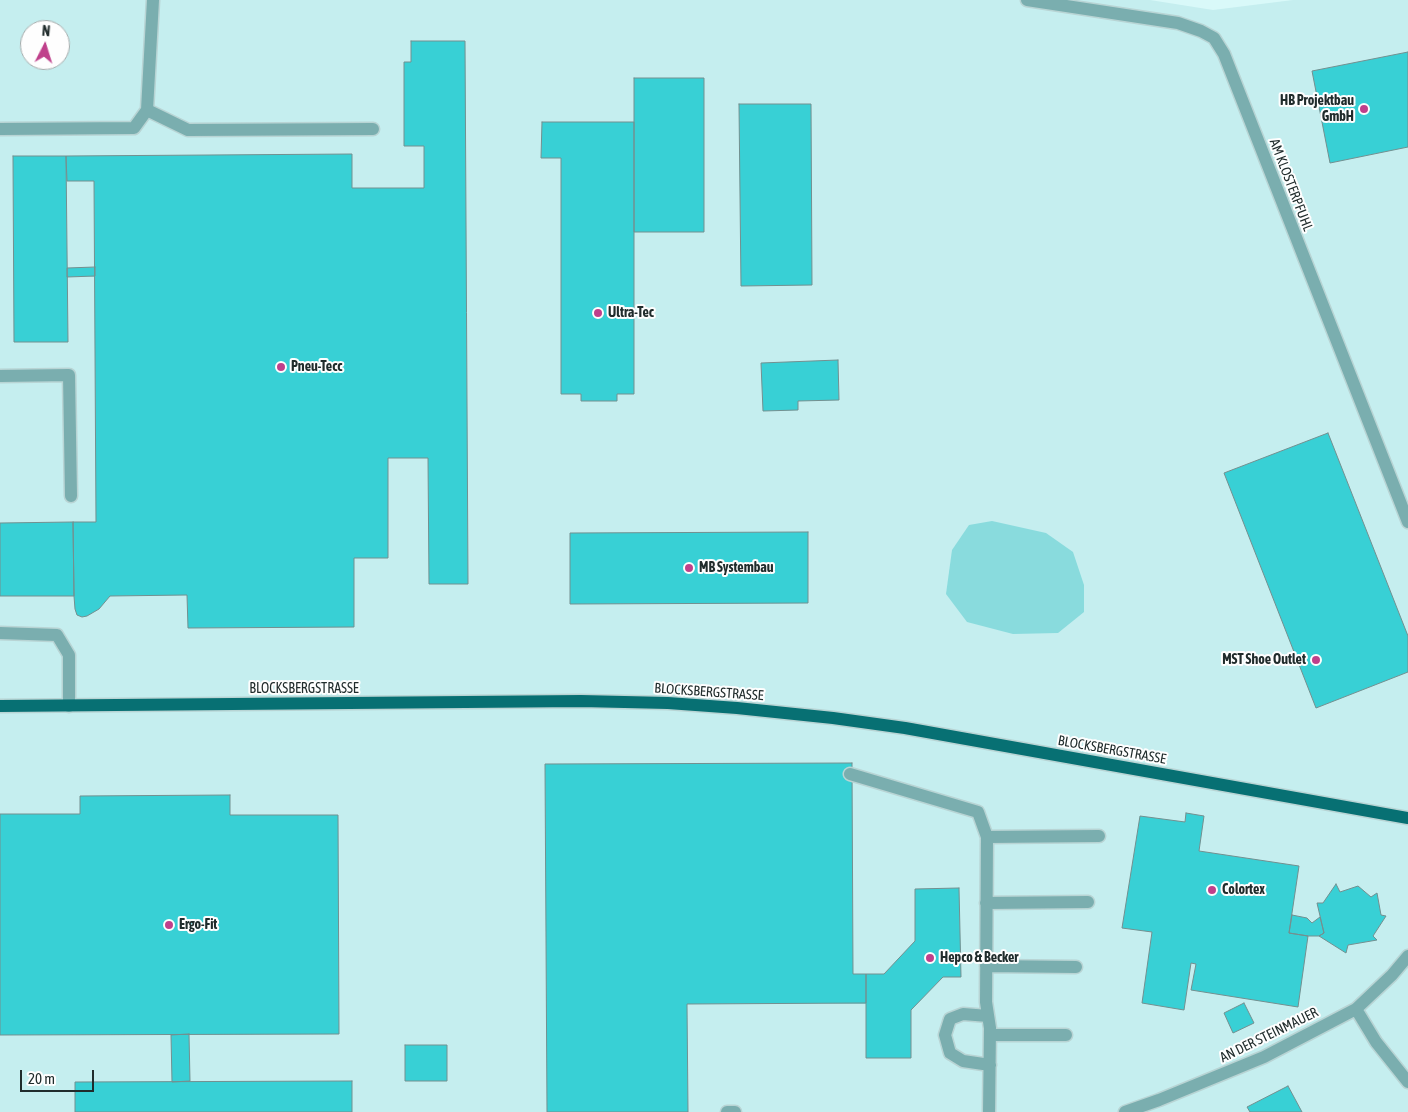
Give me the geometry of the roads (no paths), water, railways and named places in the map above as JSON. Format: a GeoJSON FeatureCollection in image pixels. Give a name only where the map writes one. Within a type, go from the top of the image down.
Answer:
{"type":"FeatureCollection","features":[{"type":"Feature","properties":{"kind":"main road","name":"BLOCKSBERGSTRASSE"},"geometry":{"type":"LineString","coordinates":[[0,706],[581,701],[668,703],[737,708],[905,728],[1408,818]]}},
{"type":"Feature","properties":{"kind":"street"},"geometry":{"type":"LineString","coordinates":[[0,129],[134,128],[147,110],[154,0]]}},
{"type":"Feature","properties":{"kind":"street","name":"AM KLOSTERPFUHL"},"geometry":{"type":"LineString","coordinates":[[1027,0],[1178,24],[1201,31],[1214,38],[1224,54],[1408,522]]}},
{"type":"Feature","properties":{"kind":"street"},"geometry":{"type":"LineString","coordinates":[[147,110],[188,130],[373,129]]}},
{"type":"Feature","properties":{"kind":"street"},"geometry":{"type":"LineString","coordinates":[[0,376],[69,375],[71,496]]}},
{"type":"Feature","properties":{"kind":"street"},"geometry":{"type":"LineString","coordinates":[[0,633],[57,635],[69,655],[69,706]]}},
{"type":"Feature","properties":{"kind":"street"},"geometry":{"type":"LineString","coordinates":[[850,774],[978,812],[987,837],[986,1002],[990,1035],[989,1112]]}},
{"type":"Feature","properties":{"kind":"street"},"geometry":{"type":"LineString","coordinates":[[987,837],[1099,836]]}},
{"type":"Feature","properties":{"kind":"street"},"geometry":{"type":"LineString","coordinates":[[986,903],[1088,902]]}},
{"type":"Feature","properties":{"kind":"street","name":"AN DER STEINMAUER"},"geometry":{"type":"LineString","coordinates":[[1125,1112],[1264,1057],[1356,1008],[1392,975],[1408,956]]}},
{"type":"Feature","properties":{"kind":"street"},"geometry":{"type":"LineString","coordinates":[[986,966],[1076,967]]}},
{"type":"Feature","properties":{"kind":"street"},"geometry":{"type":"LineString","coordinates":[[1356,1008],[1376,1042],[1408,1082]]}},
{"type":"Feature","properties":{"kind":"street"},"geometry":{"type":"LineString","coordinates":[[988,1016],[963,1014],[950,1019],[944,1035],[950,1053],[963,1061],[990,1065]]}},
{"type":"Feature","properties":{"kind":"street"},"geometry":{"type":"LineString","coordinates":[[990,1035],[1066,1035]]}},
{"type":"Feature","properties":{"kind":"street"},"geometry":{"type":"LineString","coordinates":[[727,1112],[735,1112]]}},
{"type":"Feature","properties":{"kind":"place","name":"HB Projektbau GmbH"},"geometry":{"type":"Point","coordinates":[1364,109]}},
{"type":"Feature","properties":{"kind":"place","name":"Ultra-Tec"},"geometry":{"type":"Point","coordinates":[598,313]}},
{"type":"Feature","properties":{"kind":"place","name":"Pneu-Tecc"},"geometry":{"type":"Point","coordinates":[281,367]}},
{"type":"Feature","properties":{"kind":"place","name":"MB Systembau"},"geometry":{"type":"Point","coordinates":[689,568]}},
{"type":"Feature","properties":{"kind":"place","name":"MST Shoe Outlet"},"geometry":{"type":"Point","coordinates":[1316,660]}},
{"type":"Feature","properties":{"kind":"place","name":"Colortex"},"geometry":{"type":"Point","coordinates":[1212,890]}},
{"type":"Feature","properties":{"kind":"place","name":"Ergo-Fit"},"geometry":{"type":"Point","coordinates":[169,925]}},
{"type":"Feature","properties":{"kind":"place","name":"Hepco & Becker"},"geometry":{"type":"Point","coordinates":[930,958]}}]}
